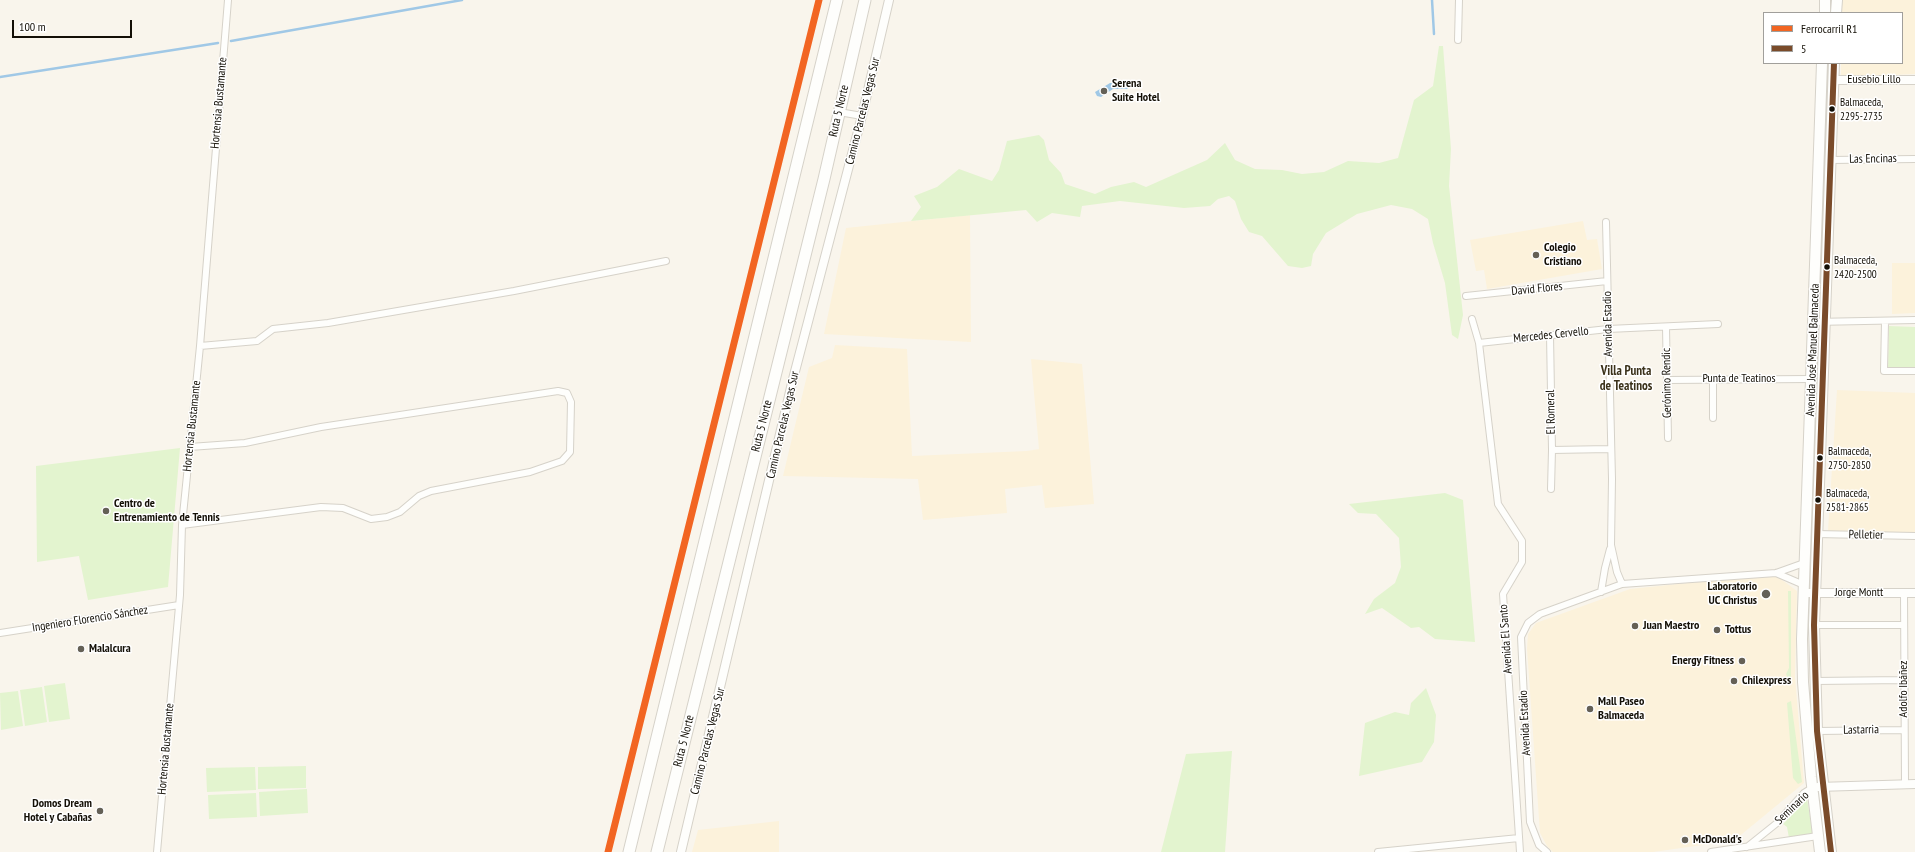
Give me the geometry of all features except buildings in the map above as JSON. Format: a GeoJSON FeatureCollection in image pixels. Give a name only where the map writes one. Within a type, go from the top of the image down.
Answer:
{"type":"FeatureCollection","features":[{"type":"Feature","properties":{"kind":"highway"},"geometry":{"type":"LineString","coordinates":[[629,852],[837,0]]}},
{"type":"Feature","properties":{"kind":"highway","name":"Ruta 5 Norte"},"geometry":{"type":"LineString","coordinates":[[657,852],[824,179],[865,0]]}},
{"type":"Feature","properties":{"kind":"main road"},"geometry":{"type":"LineString","coordinates":[[1825,0],[1825,12]]}},
{"type":"Feature","properties":{"kind":"main road"},"geometry":{"type":"LineString","coordinates":[[1836,12],[1837,0]]}},
{"type":"Feature","properties":{"kind":"main road"},"geometry":{"type":"LineString","coordinates":[[1824,64],[1826,74],[1834,80]]}},
{"type":"Feature","properties":{"kind":"main road","name":"Avenida José Manuel Balmaceda"},"geometry":{"type":"LineString","coordinates":[[1824,64],[1814,625],[1817,731],[1831,852]]}},
{"type":"Feature","properties":{"kind":"main road","name":"Avenida José Manuel Balmaceda"},"geometry":{"type":"LineString","coordinates":[[1820,852],[1812,788],[1803,682],[1803,589],[1811,379],[1819,322],[1830,160],[1834,64]]}},
{"type":"Feature","properties":{"kind":"street","name":"Hortensia Bustamante"},"geometry":{"type":"LineString","coordinates":[[157,852],[179,605],[182,525],[200,346],[228,0]]}},
{"type":"Feature","properties":{"kind":"street","name":"Camino Parcelas Vegas Sur"},"geometry":{"type":"LineString","coordinates":[[681,852],[793,378],[862,116],[889,0]]}},
{"type":"Feature","properties":{"kind":"street"},"geometry":{"type":"LineString","coordinates":[[1458,40],[1459,0]]}},
{"type":"Feature","properties":{"kind":"street","name":"Eusebio Lillo"},"geometry":{"type":"LineString","coordinates":[[1834,80],[1915,80]]}},
{"type":"Feature","properties":{"kind":"street"},"geometry":{"type":"LineString","coordinates":[[839,112],[862,116]]}},
{"type":"Feature","properties":{"kind":"street","name":"Las Encinas"},"geometry":{"type":"LineString","coordinates":[[1830,160],[1915,159]]}},
{"type":"Feature","properties":{"kind":"street","name":"Avenida Estadio"},"geometry":{"type":"LineString","coordinates":[[1606,222],[1610,449],[1612,479],[1611,545],[1613,558],[1622,584]]}},
{"type":"Feature","properties":{"kind":"street"},"geometry":{"type":"LineString","coordinates":[[200,346],[257,341],[273,329],[328,323],[514,291],[666,261]]}},
{"type":"Feature","properties":{"kind":"street","name":"David Flores"},"geometry":{"type":"LineString","coordinates":[[1466,296],[1607,281]]}},
{"type":"Feature","properties":{"kind":"street","name":"Avenida El Santo"},"geometry":{"type":"LineString","coordinates":[[1472,319],[1479,342],[1498,504],[1522,541],[1522,562],[1503,594],[1520,852]]}},
{"type":"Feature","properties":{"kind":"street"},"geometry":{"type":"LineString","coordinates":[[1819,322],[1885,322],[1915,320]]}},
{"type":"Feature","properties":{"kind":"street"},"geometry":{"type":"LineString","coordinates":[[1885,322],[1884,371],[1915,372]]}},
{"type":"Feature","properties":{"kind":"street","name":"Mercedes Cervello"},"geometry":{"type":"LineString","coordinates":[[1479,342],[1608,329],[1718,324]]}},
{"type":"Feature","properties":{"kind":"street","name":"Gerónimo Rendic"},"geometry":{"type":"LineString","coordinates":[[1666,327],[1668,438]]}},
{"type":"Feature","properties":{"kind":"street","name":"El Romeral"},"geometry":{"type":"LineString","coordinates":[[1550,335],[1552,450],[1551,489]]}},
{"type":"Feature","properties":{"kind":"street"},"geometry":{"type":"LineString","coordinates":[[1713,379],[1713,418]]}},
{"type":"Feature","properties":{"kind":"street","name":"Punta de Teatinos"},"geometry":{"type":"LineString","coordinates":[[1667,380],[1811,379]]}},
{"type":"Feature","properties":{"kind":"street"},"geometry":{"type":"LineString","coordinates":[[182,525],[321,507],[343,508],[371,519],[387,517],[400,512],[419,496],[431,490],[530,472],[562,461],[570,452],[571,402],[567,393],[558,391],[321,427],[245,443],[190,447]]}},
{"type":"Feature","properties":{"kind":"street"},"geometry":{"type":"LineString","coordinates":[[1552,450],[1610,449]]}},
{"type":"Feature","properties":{"kind":"street","name":"Pelletier"},"geometry":{"type":"LineString","coordinates":[[1816,534],[1915,536]]}},
{"type":"Feature","properties":{"kind":"street","name":"Avenida Estadio"},"geometry":{"type":"LineString","coordinates":[[1601,592],[1604,568],[1611,545]]}},
{"type":"Feature","properties":{"kind":"street","name":"Avenida Estadio"},"geometry":{"type":"LineString","coordinates":[[1547,852],[1540,846],[1533,833],[1530,822],[1521,636],[1528,623],[1540,614],[1622,584],[1776,573],[1804,563]]}},
{"type":"Feature","properties":{"kind":"street","name":"Avenida Estadio"},"geometry":{"type":"LineString","coordinates":[[1776,573],[1803,589]]}},
{"type":"Feature","properties":{"kind":"street","name":"Jorge Montt"},"geometry":{"type":"LineString","coordinates":[[1803,589],[1814,593],[1915,593]]}},
{"type":"Feature","properties":{"kind":"street","name":"Adolfo Ibáñez"},"geometry":{"type":"LineString","coordinates":[[1904,593],[1905,784]]}},
{"type":"Feature","properties":{"kind":"street","name":"Ingeniero Florencio Sánchez"},"geometry":{"type":"LineString","coordinates":[[0,633],[179,605]]}},
{"type":"Feature","properties":{"kind":"street"},"geometry":{"type":"LineString","coordinates":[[1814,625],[1904,625]]}},
{"type":"Feature","properties":{"kind":"street"},"geometry":{"type":"LineString","coordinates":[[1815,681],[1904,680]]}},
{"type":"Feature","properties":{"kind":"street","name":"Lastarria"},"geometry":{"type":"LineString","coordinates":[[1817,731],[1904,730]]}},
{"type":"Feature","properties":{"kind":"street","name":"Seminario"},"geometry":{"type":"LineString","coordinates":[[1747,847],[1777,823],[1804,793],[1812,788],[1823,786],[1915,784]]}},
{"type":"Feature","properties":{"kind":"street"},"geometry":{"type":"LineString","coordinates":[[1711,852],[1818,836]]}},
{"type":"Feature","properties":{"kind":"street"},"geometry":{"type":"LineString","coordinates":[[1378,852],[1519,838]]}},
{"type":"Feature","properties":{"kind":"shaded area"},"geometry":{"type":"Polygon","coordinates":[[[1842,0],[1915,0],[1915,74],[1841,77],[1841,64],[1903,64],[1903,12],[1842,12],[1842,0]]]}},
{"type":"Feature","properties":{"kind":"shaded area"},"geometry":{"type":"Polygon","coordinates":[[[970,215],[971,342],[824,334],[846,228],[970,215]]]}},
{"type":"Feature","properties":{"kind":"shaded area","name":"Colegio Cristiano"},"geometry":{"type":"Polygon","coordinates":[[[1583,221],[1587,240],[1597,239],[1602,269],[1487,289],[1484,270],[1476,271],[1470,240],[1583,221]]]}},
{"type":"Feature","properties":{"kind":"shaded area"},"geometry":{"type":"Polygon","coordinates":[[[1892,263],[1915,263],[1915,313],[1892,314],[1892,263]]]}},
{"type":"Feature","properties":{"kind":"shaded area"},"geometry":{"type":"Polygon","coordinates":[[[835,345],[907,349],[912,456],[1027,451],[1039,449],[1031,359],[1082,364],[1094,504],[1045,508],[1042,485],[1005,489],[1007,513],[923,520],[918,479],[783,476],[809,367],[832,358],[835,345]]]}},
{"type":"Feature","properties":{"kind":"shaded area"},"geometry":{"type":"Polygon","coordinates":[[[1837,390],[1915,393],[1915,533],[1828,531],[1837,390]]]}},
{"type":"Feature","properties":{"kind":"shaded area"},"geometry":{"type":"Polygon","coordinates":[[[1774,574],[1797,591],[1795,677],[1804,783],[1742,834],[1731,841],[1653,852],[1553,852],[1547,846],[1540,833],[1527,649],[1528,634],[1536,623],[1630,589],[1774,574]]]}},
{"type":"Feature","properties":{"kind":"shaded area"},"geometry":{"type":"Polygon","coordinates":[[[779,821],[779,852],[692,852],[698,830],[779,821]]]}},
{"type":"Feature","properties":{"kind":"green space"},"geometry":{"type":"Polygon","coordinates":[[[1439,46],[1443,46],[1451,149],[1449,186],[1463,315],[1458,339],[1452,335],[1445,283],[1433,243],[1428,219],[1412,209],[1391,205],[1357,214],[1326,233],[1313,254],[1311,266],[1302,268],[1288,266],[1262,236],[1249,232],[1241,219],[1235,201],[1229,196],[1218,199],[1210,206],[1184,208],[1120,201],[1082,206],[1080,217],[1052,213],[1037,222],[1026,210],[911,221],[921,207],[914,196],[937,187],[959,169],[992,181],[999,170],[1007,141],[1039,135],[1044,140],[1049,160],[1061,173],[1065,184],[1095,194],[1111,187],[1134,182],[1146,187],[1207,160],[1225,143],[1235,160],[1255,169],[1282,170],[1302,174],[1324,172],[1348,161],[1379,163],[1398,158],[1414,100],[1433,86],[1439,46]]]}},
{"type":"Feature","properties":{"kind":"green space"},"geometry":{"type":"Polygon","coordinates":[[[1889,326],[1915,327],[1915,369],[1888,368],[1889,326]]]}},
{"type":"Feature","properties":{"kind":"green space","name":"Centro de Entrenamiento de Tennis"},"geometry":{"type":"Polygon","coordinates":[[[180,448],[168,587],[88,600],[79,556],[37,562],[36,466],[180,448]]]}},
{"type":"Feature","properties":{"kind":"green space"},"geometry":{"type":"Polygon","coordinates":[[[1445,493],[1463,500],[1475,642],[1435,639],[1419,627],[1411,628],[1382,608],[1365,614],[1374,599],[1395,583],[1401,567],[1399,538],[1376,514],[1358,513],[1349,504],[1445,493]]]}},
{"type":"Feature","properties":{"kind":"green space"},"geometry":{"type":"Polygon","coordinates":[[[1788,591],[1791,591],[1791,677],[1788,678],[1786,674],[1789,668],[1788,591]]]}},
{"type":"Feature","properties":{"kind":"green space"},"geometry":{"type":"Polygon","coordinates":[[[65,683],[70,719],[49,722],[44,686],[65,683]]]}},
{"type":"Feature","properties":{"kind":"green space"},"geometry":{"type":"Polygon","coordinates":[[[42,687],[47,722],[25,726],[20,690],[42,687]]]}},
{"type":"Feature","properties":{"kind":"green space"},"geometry":{"type":"Polygon","coordinates":[[[1426,688],[1436,715],[1434,742],[1422,762],[1359,776],[1365,723],[1395,712],[1409,715],[1411,703],[1426,688]]]}},
{"type":"Feature","properties":{"kind":"green space"},"geometry":{"type":"Polygon","coordinates":[[[18,691],[23,726],[1,730],[0,693],[18,691]]]}},
{"type":"Feature","properties":{"kind":"green space"},"geometry":{"type":"Polygon","coordinates":[[[1791,701],[1802,782],[1798,784],[1793,778],[1787,703],[1791,701]]]}},
{"type":"Feature","properties":{"kind":"green space"},"geometry":{"type":"Polygon","coordinates":[[[1232,751],[1225,852],[1161,852],[1186,754],[1232,751]]]}},
{"type":"Feature","properties":{"kind":"green space"},"geometry":{"type":"Polygon","coordinates":[[[306,766],[306,788],[258,789],[258,767],[306,766]]]}},
{"type":"Feature","properties":{"kind":"green space"},"geometry":{"type":"Polygon","coordinates":[[[255,767],[256,790],[207,792],[206,768],[255,767]]]}},
{"type":"Feature","properties":{"kind":"green space"},"geometry":{"type":"Polygon","coordinates":[[[307,789],[308,813],[260,816],[259,792],[307,789]]]}},
{"type":"Feature","properties":{"kind":"green space"},"geometry":{"type":"Polygon","coordinates":[[[256,793],[257,817],[209,819],[208,795],[256,793]]]}},
{"type":"Feature","properties":{"kind":"green space"},"geometry":{"type":"Polygon","coordinates":[[[1807,799],[1813,834],[1789,838],[1787,827],[1783,824],[1807,799]]]}},
{"type":"Feature","properties":{"kind":"water","name":"Serena Suite Hotel"},"geometry":{"type":"Polygon","coordinates":[[[1127,82],[1128,89],[1113,89],[1101,97],[1097,96],[1095,92],[1110,83],[1127,82]]]}},
{"type":"Feature","properties":{"kind":"waterway"},"geometry":{"type":"LineString","coordinates":[[231,41],[462,0]]}},
{"type":"Feature","properties":{"kind":"waterway"},"geometry":{"type":"LineString","coordinates":[[1432,0],[1434,34]]}},
{"type":"Feature","properties":{"kind":"waterway"},"geometry":{"type":"LineString","coordinates":[[0,77],[218,43]]}},
{"type":"Feature","properties":{"kind":"rail line","name":"R1"},"geometry":{"type":"LineString","coordinates":[[608,852],[819,0]]}},
{"type":"Feature","properties":{"kind":"transit line","name":"5"},"geometry":{"type":"LineString","coordinates":[[1831,852],[1817,731],[1814,625],[1834,64]]}},
{"type":"Feature","properties":{"kind":"place","name":"Serena Suite Hotel"},"geometry":{"type":"Point","coordinates":[1104,91]}},
{"type":"Feature","properties":{"kind":"place","name":"Balmaceda, 2295-2735"},"geometry":{"type":"Point","coordinates":[1832,109]}},
{"type":"Feature","properties":{"kind":"place","name":"Colegio Cristiano"},"geometry":{"type":"Point","coordinates":[1536,255]}},
{"type":"Feature","properties":{"kind":"place","name":"Balmaceda, 2420-2500"},"geometry":{"type":"Point","coordinates":[1827,267]}},
{"type":"Feature","properties":{"kind":"place","name":"Balmaceda, 2750-2850"},"geometry":{"type":"Point","coordinates":[1820,458]}},
{"type":"Feature","properties":{"kind":"place","name":"Balmaceda, 2581-2865"},"geometry":{"type":"Point","coordinates":[1818,500]}},
{"type":"Feature","properties":{"kind":"place","name":"Centro de Entrenamiento de Tennis"},"geometry":{"type":"Point","coordinates":[106,511]}},
{"type":"Feature","properties":{"kind":"place","name":"Laboratorio UC Christus"},"geometry":{"type":"Point","coordinates":[1766,594]}},
{"type":"Feature","properties":{"kind":"place","name":"Juan Maestro"},"geometry":{"type":"Point","coordinates":[1635,626]}},
{"type":"Feature","properties":{"kind":"place","name":"Tottus"},"geometry":{"type":"Point","coordinates":[1717,630]}},
{"type":"Feature","properties":{"kind":"place","name":"Malalcura"},"geometry":{"type":"Point","coordinates":[81,649]}},
{"type":"Feature","properties":{"kind":"place","name":"Energy Fitness"},"geometry":{"type":"Point","coordinates":[1742,661]}},
{"type":"Feature","properties":{"kind":"place","name":"Chilexpress"},"geometry":{"type":"Point","coordinates":[1734,681]}},
{"type":"Feature","properties":{"kind":"place","name":"Mall Paseo Balmaceda"},"geometry":{"type":"Point","coordinates":[1590,709]}},
{"type":"Feature","properties":{"kind":"place","name":"Domos Dream Hotel y Cabañas"},"geometry":{"type":"Point","coordinates":[100,811]}},
{"type":"Feature","properties":{"kind":"place","name":"McDonald's"},"geometry":{"type":"Point","coordinates":[1685,840]}},
{"type":"Feature","properties":{"kind":"district","name":"Villa Punta de Teatinos"},"geometry":{"type":"Point","coordinates":[1626,378]}}]}
